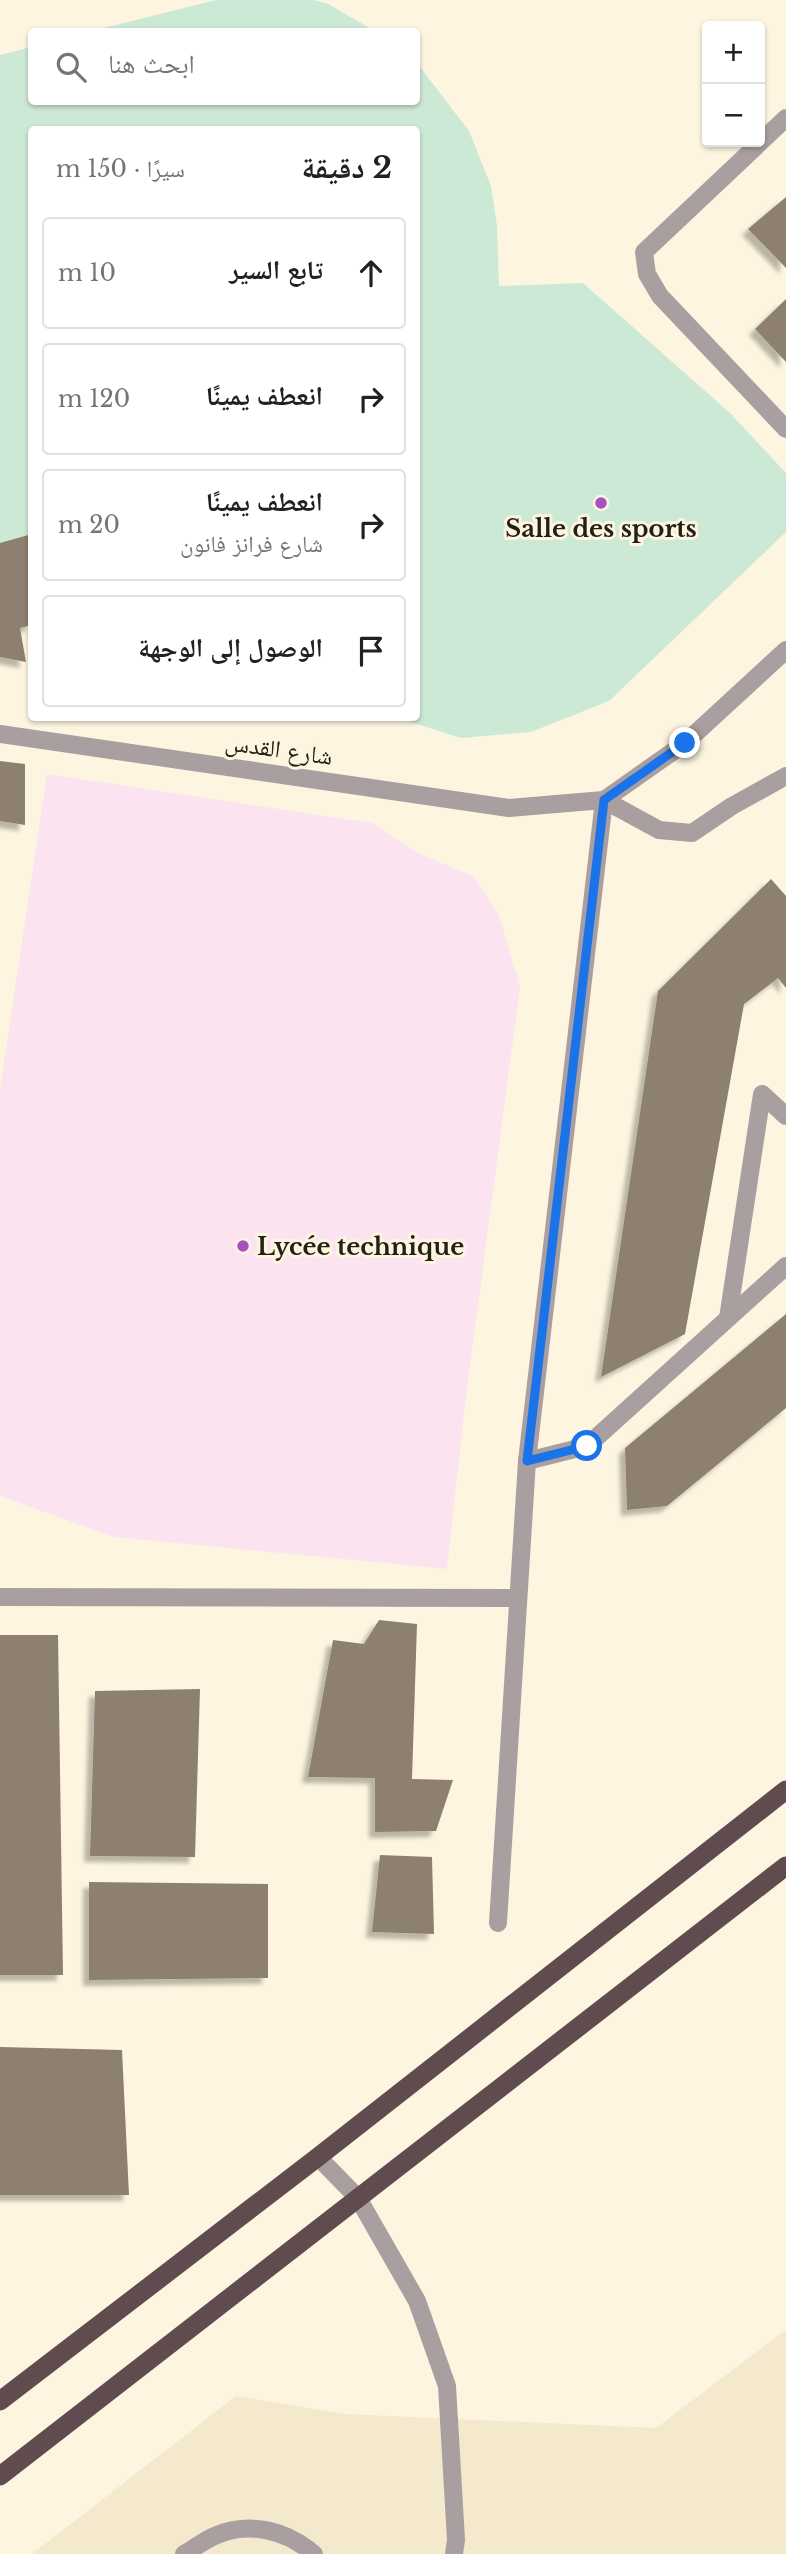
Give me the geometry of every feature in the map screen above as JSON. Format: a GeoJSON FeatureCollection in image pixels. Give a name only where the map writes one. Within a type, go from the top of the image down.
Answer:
{"type":"FeatureCollection","features":[{"type":"Feature","properties":{"kind":"highway"},"geometry":{"type":"LineString","coordinates":[[0,2401],[318,2157],[786,1790]]}},
{"type":"Feature","properties":{"kind":"highway"},"geometry":{"type":"LineString","coordinates":[[0,2476],[786,1866]]}},
{"type":"Feature","properties":{"kind":"street"},"geometry":{"type":"LineString","coordinates":[[786,118],[644,252],[647,274],[660,296],[786,429]]}},
{"type":"Feature","properties":{"kind":"street"},"geometry":{"type":"LineString","coordinates":[[498,1923],[527,1461],[604,800],[685,743],[786,650]]}},
{"type":"Feature","properties":{"kind":"street","name":"شارع القدس"},"geometry":{"type":"LineString","coordinates":[[0,734],[509,808],[604,800]]}},
{"type":"Feature","properties":{"kind":"street"},"geometry":{"type":"LineString","coordinates":[[604,800],[659,830],[692,833],[732,806],[786,776]]}},
{"type":"Feature","properties":{"kind":"street"},"geometry":{"type":"LineString","coordinates":[[728,1318],[762,1094],[786,1116]]}},
{"type":"Feature","properties":{"kind":"street"},"geometry":{"type":"LineString","coordinates":[[527,1461],[587,1446],[786,1266]]}},
{"type":"Feature","properties":{"kind":"street"},"geometry":{"type":"LineString","coordinates":[[0,1597],[519,1598]]}},
{"type":"Feature","properties":{"kind":"street"},"geometry":{"type":"LineString","coordinates":[[318,2157],[358,2199],[417,2301],[447,2386],[456,2540],[454,2554]]}},
{"type":"Feature","properties":{"kind":"street"},"geometry":{"type":"LineString","coordinates":[[184,2554],[218,2535],[256,2527],[299,2541],[314,2554]]}},
{"type":"Feature","properties":{"kind":"shaded area","name":"Lycée technique"},"geometry":{"type":"Polygon","coordinates":[[[47,774],[372,823],[420,854],[473,876],[499,915],[520,987],[465,1404],[447,1569],[114,1537],[0,1496],[0,1089],[47,774]]]}},
{"type":"Feature","properties":{"kind":"shaded area"},"geometry":{"type":"Polygon","coordinates":[[[786,2330],[786,2554],[32,2554],[236,2396],[345,2414],[656,2428],[786,2330]]]}},
{"type":"Feature","properties":{"kind":"green space"},"geometry":{"type":"Polygon","coordinates":[[[216,0],[314,0],[328,4],[370,28],[104,28],[216,0]]]}},
{"type":"Feature","properties":{"kind":"green space","name":"Salle des sports"},"geometry":{"type":"Polygon","coordinates":[[[28,48],[28,105],[420,105],[420,67],[469,131],[491,186],[497,226],[499,286],[583,283],[730,413],[786,473],[786,532],[609,701],[531,732],[461,738],[407,721],[420,721],[420,126],[28,126],[28,585],[0,592],[0,55],[28,48]]]}},
{"type":"Feature","properties":{"kind":"building"},"geometry":{"type":"Polygon","coordinates":[[[786,197],[786,268],[748,229],[786,197]]]}},
{"type":"Feature","properties":{"kind":"building"},"geometry":{"type":"Polygon","coordinates":[[[786,299],[786,362],[755,329],[786,299]]]}},
{"type":"Feature","properties":{"kind":"building"},"geometry":{"type":"Polygon","coordinates":[[[28,535],[28,626],[20,628],[26,662],[0,657],[0,543],[28,535]]]}},
{"type":"Feature","properties":{"kind":"building"},"geometry":{"type":"Polygon","coordinates":[[[0,761],[25,764],[25,825],[0,821],[0,761]]]}},
{"type":"Feature","properties":{"kind":"building"},"geometry":{"type":"Polygon","coordinates":[[[771,879],[786,896],[786,988],[778,978],[744,1004],[685,1334],[601,1377],[658,991],[771,879]]]}},
{"type":"Feature","properties":{"kind":"building"},"geometry":{"type":"Polygon","coordinates":[[[786,1314],[786,1408],[667,1506],[627,1510],[625,1448],[786,1314]]]}},
{"type":"Feature","properties":{"kind":"building"},"geometry":{"type":"Polygon","coordinates":[[[379,1620],[417,1624],[412,1779],[453,1780],[436,1831],[375,1832],[375,1778],[308,1777],[333,1640],[364,1644],[379,1620]]]}},
{"type":"Feature","properties":{"kind":"building"},"geometry":{"type":"Polygon","coordinates":[[[0,1635],[58,1635],[63,1975],[0,1975],[0,1635]]]}},
{"type":"Feature","properties":{"kind":"building"},"geometry":{"type":"Polygon","coordinates":[[[200,1689],[195,1857],[90,1856],[95,1691],[200,1689]]]}},
{"type":"Feature","properties":{"kind":"building"},"geometry":{"type":"Polygon","coordinates":[[[380,1855],[432,1857],[434,1934],[372,1932],[380,1855]]]}},
{"type":"Feature","properties":{"kind":"building"},"geometry":{"type":"Polygon","coordinates":[[[89,1882],[268,1884],[268,1978],[89,1980],[89,1882]]]}},
{"type":"Feature","properties":{"kind":"building"},"geometry":{"type":"Polygon","coordinates":[[[0,2047],[122,2050],[129,2195],[0,2195],[0,2047]]]}},
{"type":"Feature","properties":{"kind":"place","name":"Salle des sports"},"geometry":{"type":"Point","coordinates":[601,503]}},
{"type":"Feature","properties":{"kind":"place","name":"Lycée technique"},"geometry":{"type":"Point","coordinates":[243,1246]}},
{"type":"Feature","properties":{"kind":"route"},"geometry":{"type":"LineString","coordinates":[[587,1446],[527,1461],[604,800],[685,743]]}}]}
